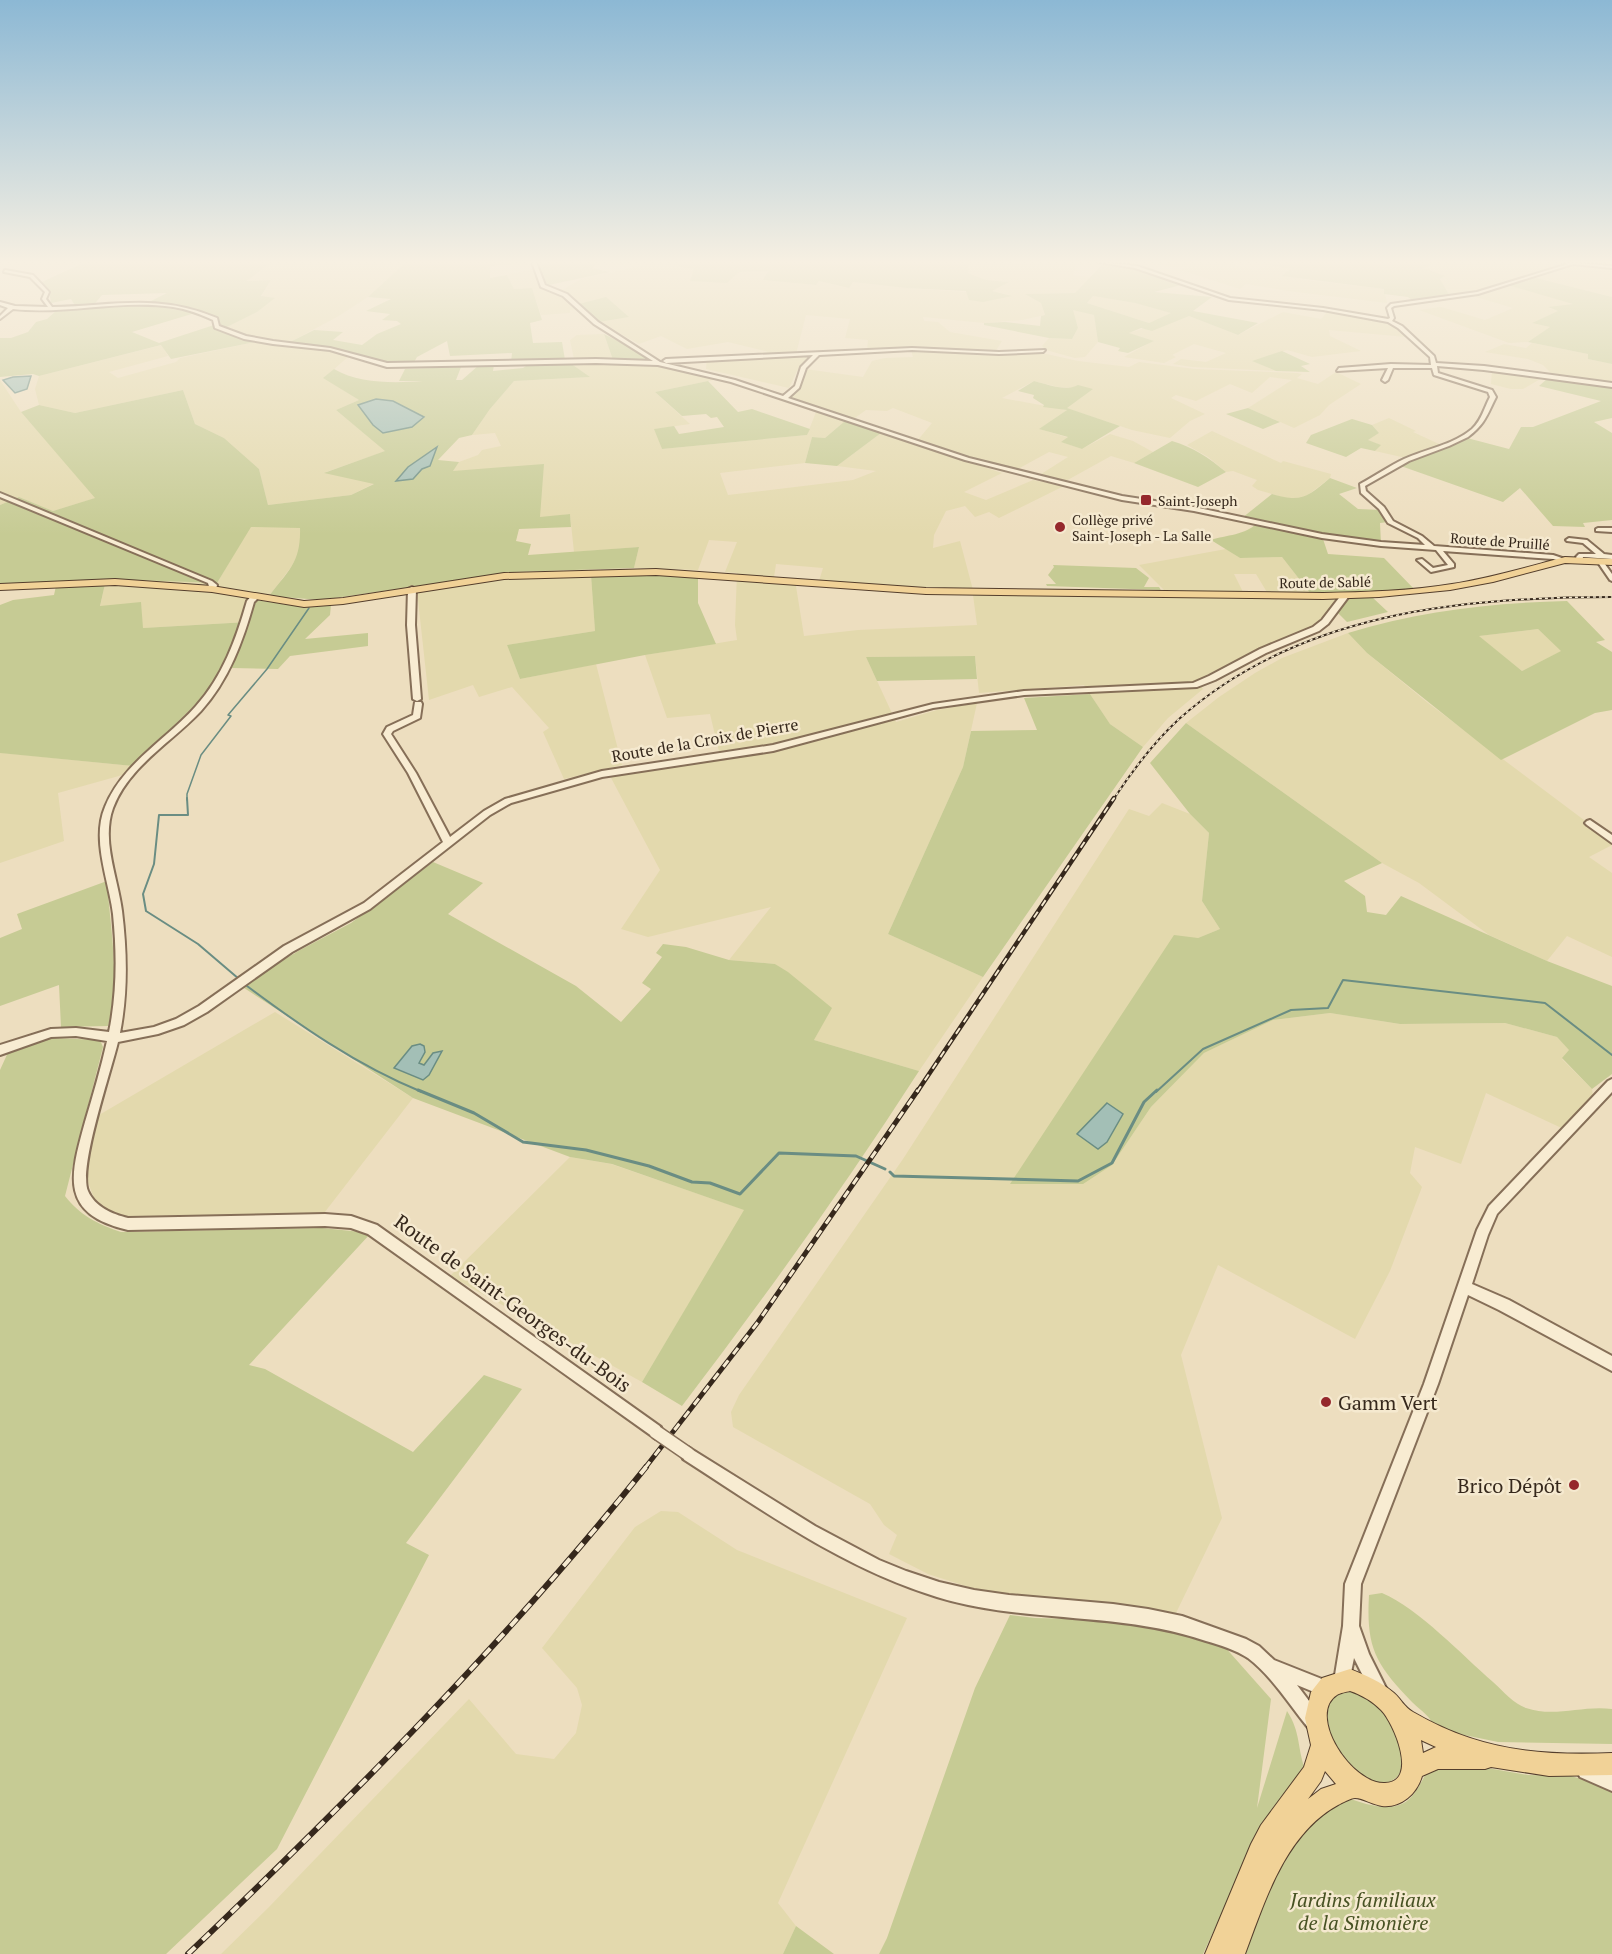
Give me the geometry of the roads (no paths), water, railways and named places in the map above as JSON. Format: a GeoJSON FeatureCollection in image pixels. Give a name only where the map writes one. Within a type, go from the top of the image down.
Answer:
{"type":"FeatureCollection","features":[{"type":"Feature","properties":{"kind":"main road","name":"Route de Sablé"},"geometry":{"type":"LineString","coordinates":[[0,587],[115,582],[212,589],[291,603],[323,603],[504,576],[663,572],[890,589],[966,592],[1345,596],[1457,586],[1565,560],[1601,559],[1612,562]]}},
{"type":"Feature","properties":{"kind":"main road"},"geometry":{"type":"LineString","coordinates":[[1218,1954],[1259,1852],[1269,1833],[1313,1773],[1319,1736],[1319,1702],[1334,1685],[1360,1682],[1380,1692],[1401,1717],[1412,1745],[1412,1769],[1409,1779],[1396,1793],[1387,1796],[1372,1794],[1355,1787],[1335,1769],[1319,1736]]}},
{"type":"Feature","properties":{"kind":"main road"},"geometry":{"type":"LineString","coordinates":[[1401,1717],[1431,1733],[1494,1758]]}},
{"type":"Feature","properties":{"kind":"main road"},"geometry":{"type":"LineString","coordinates":[[1412,1769],[1437,1758],[1494,1758],[1530,1764],[1612,1764]]}},
{"type":"Feature","properties":{"kind":"main road"},"geometry":{"type":"LineString","coordinates":[[1233,1954],[1266,1872],[1288,1834],[1310,1812],[1330,1797],[1355,1787]]}},
{"type":"Feature","properties":{"kind":"street"},"geometry":{"type":"LineString","coordinates":[[343,353],[387,365],[658,362],[815,353]]}},
{"type":"Feature","properties":{"kind":"street"},"geometry":{"type":"LineString","coordinates":[[644,353],[658,362]]}},
{"type":"Feature","properties":{"kind":"street"},"geometry":{"type":"LineString","coordinates":[[783,399],[797,387],[804,367],[818,353]]}},
{"type":"Feature","properties":{"kind":"street"},"geometry":{"type":"LineString","coordinates":[[1420,560],[1431,570],[1452,565],[1420,537],[1390,522],[1382,508],[1361,489],[1362,486],[1408,460],[1458,439],[1483,420],[1492,397],[1490,391],[1477,385],[1440,375],[1434,371],[1434,365],[1428,353]]}},
{"type":"Feature","properties":{"kind":"street","name":"Route de Pruillé"},"geometry":{"type":"LineString","coordinates":[[658,362],[726,379],[967,459],[1075,487],[1322,536],[1436,549],[1553,557],[1565,560]]}},
{"type":"Feature","properties":{"kind":"street"},"geometry":{"type":"LineString","coordinates":[[1339,370],[1434,365],[1473,367],[1612,385]]}},
{"type":"Feature","properties":{"kind":"street"},"geometry":{"type":"LineString","coordinates":[[1385,380],[1391,366]]}},
{"type":"Feature","properties":{"kind":"street"},"geometry":{"type":"LineString","coordinates":[[1470,375],[1473,367]]}},
{"type":"Feature","properties":{"kind":"street"},"geometry":{"type":"LineString","coordinates":[[0,495],[210,582],[213,585],[212,589]]}},
{"type":"Feature","properties":{"kind":"street"},"geometry":{"type":"LineString","coordinates":[[1598,530],[1612,530]]}},
{"type":"Feature","properties":{"kind":"street"},"geometry":{"type":"LineString","coordinates":[[1569,540],[1585,541],[1601,559],[1610,580]]}},
{"type":"Feature","properties":{"kind":"street"},"geometry":{"type":"LineString","coordinates":[[1601,559],[1612,557]]}},
{"type":"Feature","properties":{"kind":"street"},"geometry":{"type":"LineString","coordinates":[[412,589],[411,625],[417,717],[390,729],[387,734],[412,772],[448,843]]}},
{"type":"Feature","properties":{"kind":"street","name":"Route de la Croix de Pierre"},"geometry":{"type":"LineString","coordinates":[[0,1050],[51,1033],[76,1032],[113,1036],[154,1031],[180,1022],[203,1010],[288,949],[367,906],[487,813],[508,801],[602,774],[773,748],[905,713],[963,701],[1052,692],[1194,685],[1263,651],[1316,629],[1325,622],[1345,596]]}},
{"type":"Feature","properties":{"kind":"street","name":"Route de Saint-Georges-du-Bois"},"geometry":{"type":"LineString","coordinates":[[255,597],[251,601],[234,653],[224,674],[198,708],[120,787],[106,815],[104,826],[117,902],[121,961],[120,993],[113,1036],[80,1172],[79,1187],[90,1206],[115,1222],[142,1226],[326,1220],[351,1222],[372,1229],[688,1454],[841,1547],[905,1579],[938,1590],[1033,1608],[1110,1610],[1192,1626],[1251,1650],[1271,1666],[1319,1736]]}},
{"type":"Feature","properties":{"kind":"street"},"geometry":{"type":"LineString","coordinates":[[1590,823],[1612,840]]}},
{"type":"Feature","properties":{"kind":"street"},"geometry":{"type":"LineString","coordinates":[[1334,1685],[1351,1626],[1353,1584],[1431,1384],[1493,1210],[1612,1084]]}},
{"type":"Feature","properties":{"kind":"street"},"geometry":{"type":"LineString","coordinates":[[1464,1287],[1504,1305],[1612,1364]]}},
{"type":"Feature","properties":{"kind":"street"},"geometry":{"type":"LineString","coordinates":[[1351,1626],[1362,1658],[1380,1692]]}},
{"type":"Feature","properties":{"kind":"street","name":"Route de Saint-Georges-du-Bois"},"geometry":{"type":"LineString","coordinates":[[1271,1666],[1334,1685]]}},
{"type":"Feature","properties":{"kind":"street"},"geometry":{"type":"LineString","coordinates":[[1568,1765],[1612,1782]]}},
{"type":"Feature","properties":{"kind":"water"},"geometry":{"type":"Polygon","coordinates":[[[31,376],[27,389],[15,393],[3,380],[13,377],[31,376]]]}},
{"type":"Feature","properties":{"kind":"water"},"geometry":{"type":"Polygon","coordinates":[[[376,399],[393,401],[424,417],[412,427],[383,433],[373,425],[358,405],[376,399]]]}},
{"type":"Feature","properties":{"kind":"water"},"geometry":{"type":"Polygon","coordinates":[[[437,447],[430,466],[422,469],[413,479],[396,481],[408,467],[437,447]]]}},
{"type":"Feature","properties":{"kind":"water"},"geometry":{"type":"Polygon","coordinates":[[[420,1044],[424,1046],[425,1052],[419,1063],[424,1065],[433,1053],[442,1051],[429,1075],[423,1080],[394,1068],[412,1046],[420,1044]]]}},
{"type":"Feature","properties":{"kind":"water"},"geometry":{"type":"Polygon","coordinates":[[[1107,1103],[1123,1114],[1107,1142],[1098,1149],[1077,1134],[1107,1103]]]}},
{"type":"Feature","properties":{"kind":"waterway"},"geometry":{"type":"LineString","coordinates":[[187,798],[201,755],[231,716],[228,715],[267,669],[309,608]]}},
{"type":"Feature","properties":{"kind":"waterway"},"geometry":{"type":"LineString","coordinates":[[187,798],[188,815],[159,815],[154,864],[143,894],[146,911],[198,944],[239,979]]}},
{"type":"Feature","properties":{"kind":"waterway"},"geometry":{"type":"LineString","coordinates":[[1156,1092],[1203,1049],[1291,1010],[1328,1008],[1343,980],[1545,1003],[1612,1055]]}},
{"type":"Feature","properties":{"kind":"waterway"},"geometry":{"type":"LineString","coordinates":[[243,983],[285,1014],[351,1057],[422,1092]]}},
{"type":"Feature","properties":{"kind":"waterway"},"geometry":{"type":"LineString","coordinates":[[418,1090],[474,1113],[523,1142],[586,1150],[649,1166],[692,1182],[710,1183],[740,1194],[779,1153],[856,1156],[885,1169]]}},
{"type":"Feature","properties":{"kind":"waterway"},"geometry":{"type":"LineString","coordinates":[[890,1172],[894,1176],[1078,1181],[1112,1163],[1144,1102],[1157,1090]]}},
{"type":"Feature","properties":{"kind":"railway"},"geometry":{"type":"LineString","coordinates":[[1113,800],[1144,757],[1179,719],[1226,683],[1275,655],[1328,634],[1383,618],[1440,608],[1497,601],[1612,597]]}},
{"type":"Feature","properties":{"kind":"railway"},"geometry":{"type":"LineString","coordinates":[[917,1092],[1114,798]]}},
{"type":"Feature","properties":{"kind":"railway"},"geometry":{"type":"LineString","coordinates":[[645,1468],[758,1322],[918,1090]]}},
{"type":"Feature","properties":{"kind":"railway"},"geometry":{"type":"LineString","coordinates":[[188,1954],[425,1718],[538,1595],[646,1467]]}},
{"type":"Feature","properties":{"kind":"place","name":"Saint-Joseph"},"geometry":{"type":"Point","coordinates":[1146,500]}},
{"type":"Feature","properties":{"kind":"place","name":"Collège privé Saint-Joseph - La Salle"},"geometry":{"type":"Point","coordinates":[1060,527]}},
{"type":"Feature","properties":{"kind":"place","name":"Gamm Vert"},"geometry":{"type":"Point","coordinates":[1326,1402]}},
{"type":"Feature","properties":{"kind":"place","name":"Brico Dépôt"},"geometry":{"type":"Point","coordinates":[1574,1485]}},
{"type":"Feature","properties":{"kind":"park label","name":"Jardins familiaux de la Simonière"},"geometry":{"type":"Point","coordinates":[1363,1910]}}]}
